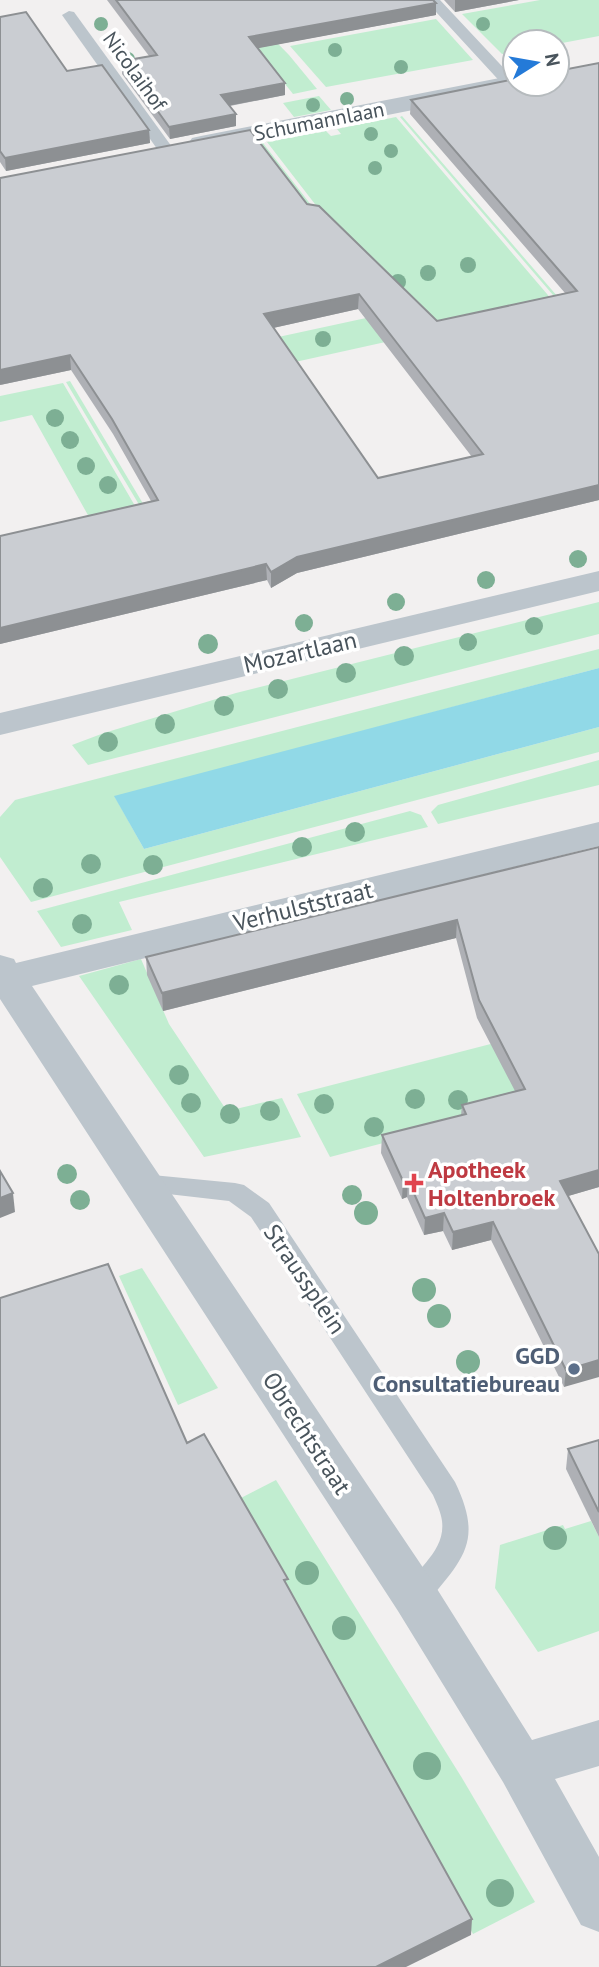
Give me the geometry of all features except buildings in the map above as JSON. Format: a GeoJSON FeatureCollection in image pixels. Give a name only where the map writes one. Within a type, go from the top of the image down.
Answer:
{"type":"FeatureCollection","features":[{"type":"Feature","properties":{"kind":"street","name":"Schumannlaan"},"geometry":{"type":"LineString","coordinates":[[155,153],[501,85]]}},
{"type":"Feature","properties":{"kind":"street","name":"Mozartlaan"},"geometry":{"type":"LineString","coordinates":[[0,724],[599,580]]}},
{"type":"Feature","properties":{"kind":"street","name":"Verhulststraat"},"geometry":{"type":"LineString","coordinates":[[4,975],[58,965],[599,834]]}},
{"type":"Feature","properties":{"kind":"street","name":"Obrechtstraat"},"geometry":{"type":"LineString","coordinates":[[4,975],[415,1595],[521,1766],[599,1907]]}},
{"type":"Feature","properties":{"kind":"street"},"geometry":{"type":"LineString","coordinates":[[521,1766],[599,1743]]}},
{"type":"Feature","properties":{"kind":"lane"},"geometry":{"type":"LineString","coordinates":[[432,0],[501,72]]}},
{"type":"Feature","properties":{"kind":"lane","name":"Nicolaihof"},"geometry":{"type":"LineString","coordinates":[[69,15],[155,153]]}},
{"type":"Feature","properties":{"kind":"lane","name":"Straussplein"},"geometry":{"type":"LineString","coordinates":[[142,1183],[235,1192],[260,1210],[438,1478],[456,1521],[451,1553],[415,1595]]}},
{"type":"Feature","properties":{"kind":"green space"},"geometry":{"type":"Polygon","coordinates":[[[218,0],[235,0],[289,55],[317,89],[293,94],[218,0]]]}},
{"type":"Feature","properties":{"kind":"green space"},"geometry":{"type":"Polygon","coordinates":[[[540,0],[599,0],[599,36],[571,41],[571,28],[501,28],[501,53],[462,14],[540,0]]]}},
{"type":"Feature","properties":{"kind":"green space"},"geometry":{"type":"Polygon","coordinates":[[[436,19],[473,60],[326,87],[290,46],[436,19]]]}},
{"type":"Feature","properties":{"kind":"green space"},"geometry":{"type":"Polygon","coordinates":[[[319,96],[331,110],[294,117],[283,103],[319,96]]]}},
{"type":"Feature","properties":{"kind":"green space"},"geometry":{"type":"Polygon","coordinates":[[[402,116],[564,304],[409,337],[259,144],[263,143],[411,334],[559,302],[400,117],[402,116]]]}},
{"type":"Feature","properties":{"kind":"green space"},"geometry":{"type":"Polygon","coordinates":[[[396,117],[553,301],[413,331],[267,142],[326,131],[331,136],[341,134],[337,129],[396,117]]]}},
{"type":"Feature","properties":{"kind":"green space"},"geometry":{"type":"Polygon","coordinates":[[[380,315],[399,339],[268,368],[251,343],[380,315]]]}},
{"type":"Feature","properties":{"kind":"green space"},"geometry":{"type":"Polygon","coordinates":[[[70,381],[198,596],[194,597],[66,382],[70,381]]]}},
{"type":"Feature","properties":{"kind":"green space"},"geometry":{"type":"Polygon","coordinates":[[[63,383],[189,598],[141,610],[32,415],[0,422],[0,396],[63,383]]]}},
{"type":"Feature","properties":{"kind":"green space"},"geometry":{"type":"Polygon","coordinates":[[[599,602],[599,634],[88,765],[72,745],[236,693],[599,602]]]}},
{"type":"Feature","properties":{"kind":"green space"},"geometry":{"type":"Polygon","coordinates":[[[599,649],[599,668],[115,797],[144,849],[599,727],[599,752],[31,902],[0,857],[0,817],[15,800],[599,649]]]}},
{"type":"Feature","properties":{"kind":"green space"},"geometry":{"type":"Polygon","coordinates":[[[599,760],[599,785],[438,824],[431,812],[438,805],[599,760]]]}},
{"type":"Feature","properties":{"kind":"green space"},"geometry":{"type":"Polygon","coordinates":[[[410,811],[421,815],[428,827],[119,902],[132,930],[61,947],[37,911],[410,811]]]}},
{"type":"Feature","properties":{"kind":"green space"},"geometry":{"type":"Polygon","coordinates":[[[141,959],[169,1024],[227,1111],[282,1098],[301,1137],[204,1157],[79,976],[141,959]]]}},
{"type":"Feature","properties":{"kind":"green space"},"geometry":{"type":"Polygon","coordinates":[[[599,1016],[524,1106],[330,1157],[297,1094],[599,1016]]]}},
{"type":"Feature","properties":{"kind":"green space"},"geometry":{"type":"Polygon","coordinates":[[[142,1268],[218,1388],[178,1405],[119,1276],[142,1268]]]}},
{"type":"Feature","properties":{"kind":"green space"},"geometry":{"type":"Polygon","coordinates":[[[276,1480],[462,1778],[535,1902],[473,1934],[237,1500],[276,1480]]]}},
{"type":"Feature","properties":{"kind":"green space"},"geometry":{"type":"Polygon","coordinates":[[[591,1521],[599,1537],[599,1631],[538,1652],[495,1588],[500,1545],[563,1525],[565,1529],[591,1521]]]}},
{"type":"Feature","properties":{"kind":"water"},"geometry":{"type":"Polygon","coordinates":[[[599,668],[599,727],[144,849],[114,796],[599,668]]]}},
{"type":"Feature","properties":{"kind":"place","name":"Apotheek Holtenbroek"},"geometry":{"type":"Point","coordinates":[414,1183]}},
{"type":"Feature","properties":{"kind":"place","name":"GGD Consultatiebureau"},"geometry":{"type":"Point","coordinates":[574,1369]}}]}
